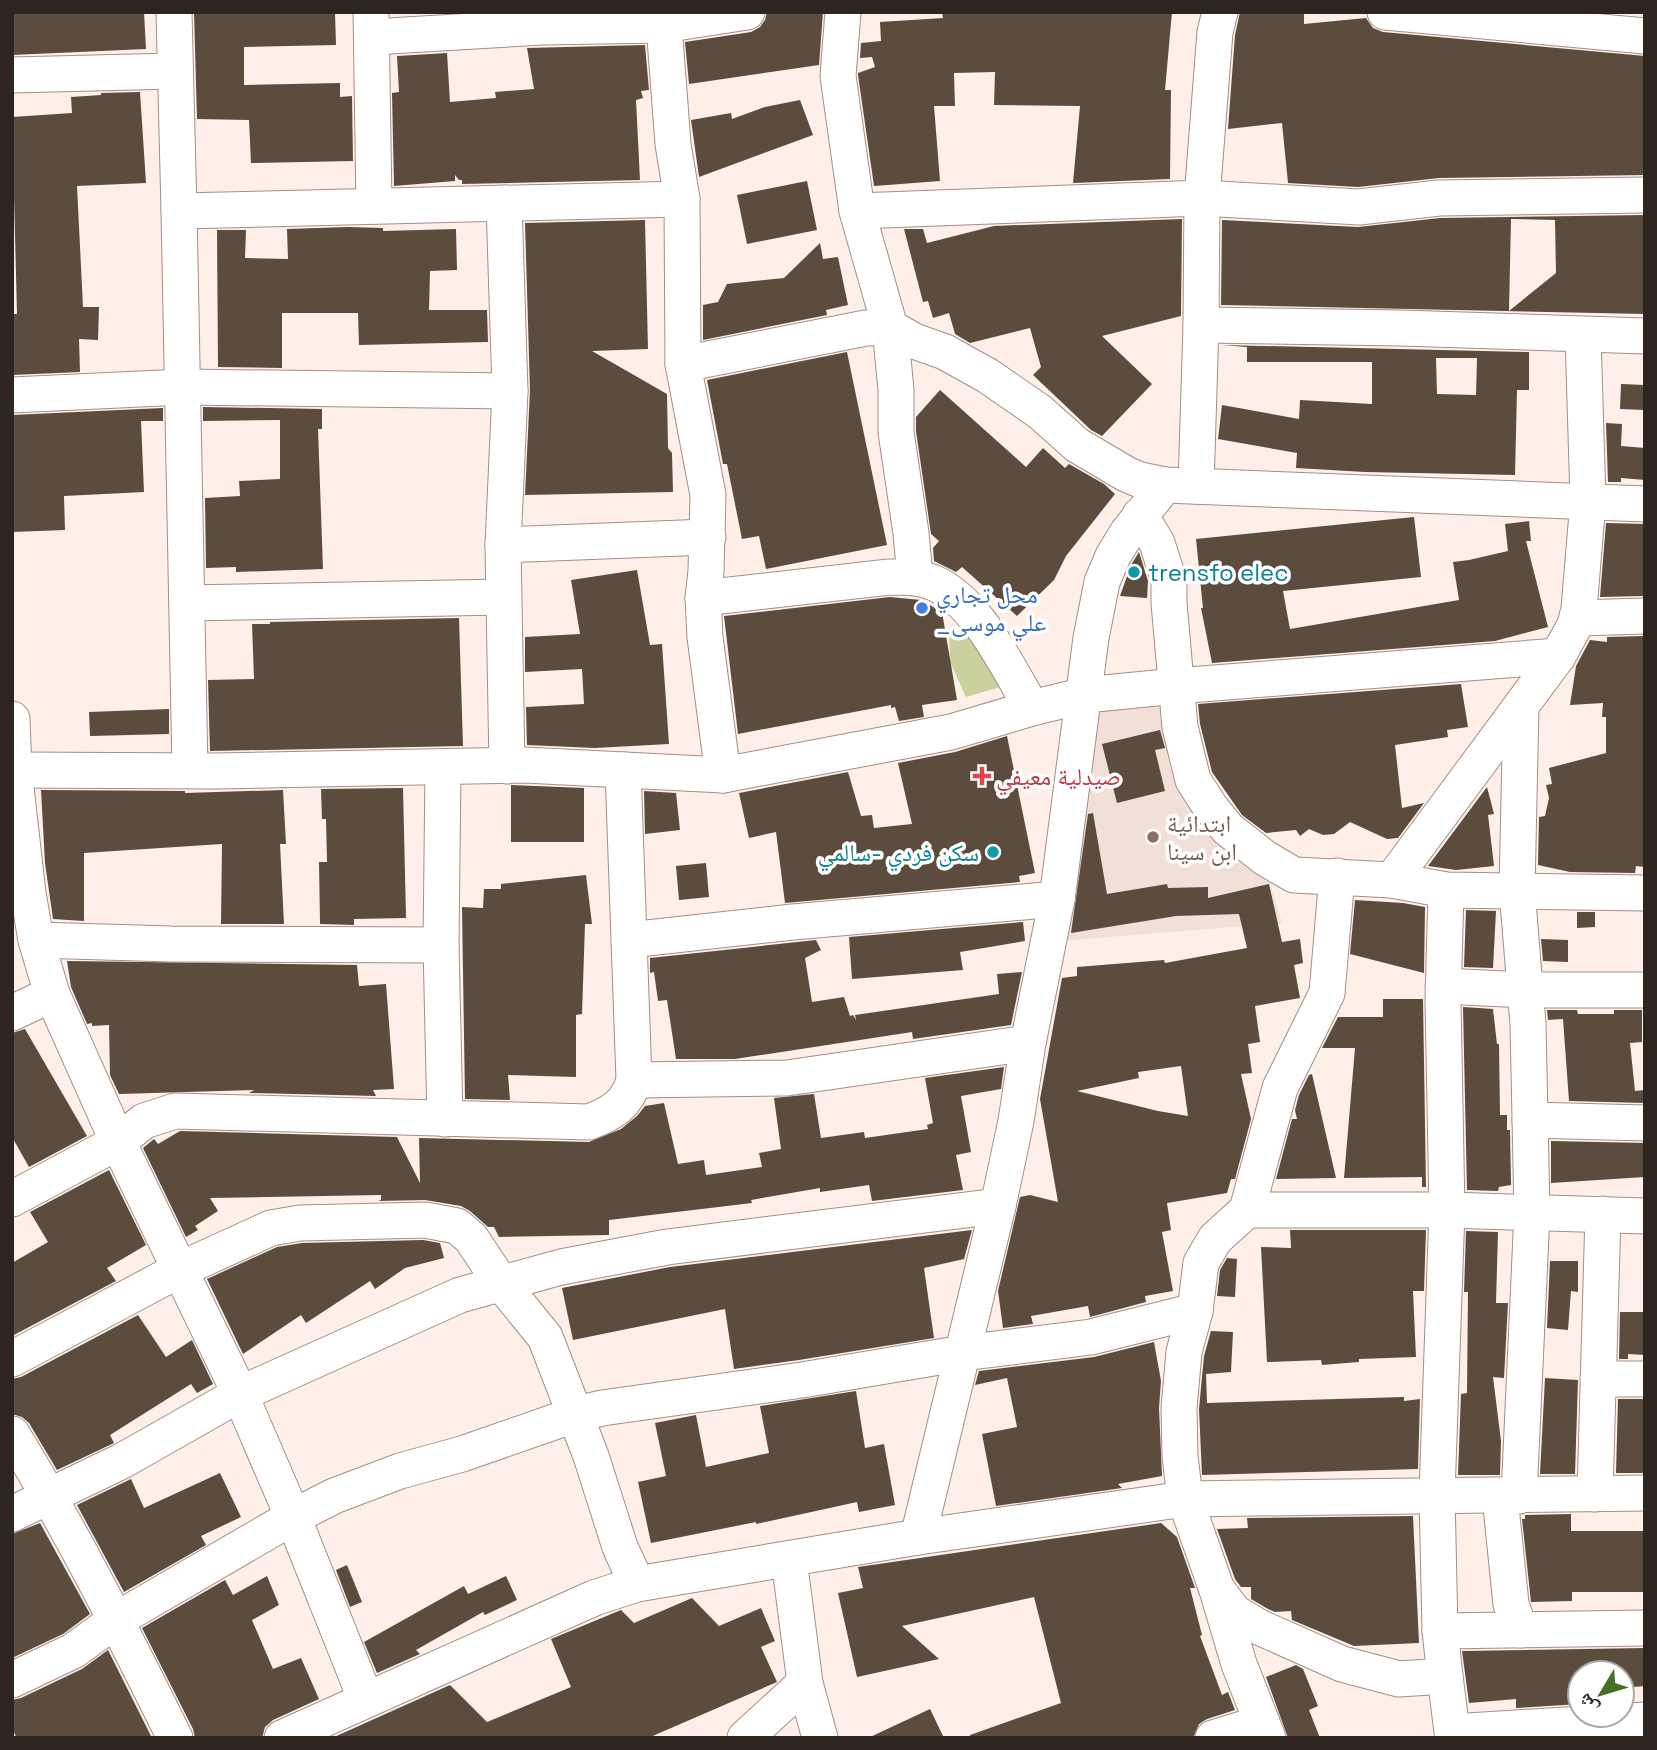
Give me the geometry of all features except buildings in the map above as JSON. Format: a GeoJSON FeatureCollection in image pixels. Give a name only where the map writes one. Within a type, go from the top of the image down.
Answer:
{"type":"FeatureCollection","features":[{"type":"Feature","properties":{"kind":"street"},"geometry":{"type":"LineString","coordinates":[[174,12],[190,770]]}},
{"type":"Feature","properties":{"kind":"street"},"geometry":{"type":"LineString","coordinates":[[374,206],[371,25],[663,19],[747,12]]}},
{"type":"Feature","properties":{"kind":"street"},"geometry":{"type":"LineString","coordinates":[[843,12],[838,76],[857,211],[890,327],[896,390],[896,432],[915,577]]}},
{"type":"Feature","properties":{"kind":"street"},"geometry":{"type":"LineString","coordinates":[[918,1537],[1016,1121],[1028,1043],[1057,899],[1091,638],[1102,582],[1113,556],[1140,515],[1180,486],[1201,325],[1202,198],[1215,32],[1220,12]]}},
{"type":"Feature","properties":{"kind":"street"},"geometry":{"type":"LineString","coordinates":[[1385,12],[1645,36]]}},
{"type":"Feature","properties":{"kind":"street"},"geometry":{"type":"LineString","coordinates":[[663,19],[673,144],[682,199],[683,364],[708,495],[703,598],[705,636],[723,775]]}},
{"type":"Feature","properties":{"kind":"street"},"geometry":{"type":"LineString","coordinates":[[12,75],[175,71]]}},
{"type":"Feature","properties":{"kind":"street"},"geometry":{"type":"LineString","coordinates":[[857,211],[1202,198],[1359,207],[1439,198],[1645,195]]}},
{"type":"Feature","properties":{"kind":"street"},"geometry":{"type":"LineString","coordinates":[[179,211],[682,199]]}},
{"type":"Feature","properties":{"kind":"street"},"geometry":{"type":"LineString","coordinates":[[504,203],[510,391],[503,545],[507,766]]}},
{"type":"Feature","properties":{"kind":"street"},"geometry":{"type":"LineString","coordinates":[[1201,325],[1645,336]]}},
{"type":"Feature","properties":{"kind":"street"},"geometry":{"type":"LineString","coordinates":[[683,364],[866,328],[890,327],[914,341],[945,352],[988,376],[1040,412],[1077,445],[1140,480],[1180,486],[1645,504]]}},
{"type":"Feature","properties":{"kind":"street"},"geometry":{"type":"LineString","coordinates":[[1392,880],[1558,656],[1575,625],[1588,502],[1583,335]]}},
{"type":"Feature","properties":{"kind":"street"},"geometry":{"type":"LineString","coordinates":[[12,396],[183,387],[510,391]]}},
{"type":"Feature","properties":{"kind":"street"},"geometry":{"type":"LineString","coordinates":[[1140,515],[1157,543],[1169,581],[1168,603],[1176,686],[1185,754],[1193,780],[1210,808],[1228,829],[1265,858],[1294,875],[1392,880],[1446,890],[1645,893]]}},
{"type":"Feature","properties":{"kind":"street"},"geometry":{"type":"LineString","coordinates":[[503,545],[708,537]]}},
{"type":"Feature","properties":{"kind":"street"},"geometry":{"type":"LineString","coordinates":[[703,598],[889,577],[915,577],[940,586],[973,613],[1032,708]]}},
{"type":"Feature","properties":{"kind":"street"},"geometry":{"type":"LineString","coordinates":[[187,603],[503,597]]}},
{"type":"Feature","properties":{"kind":"street"},"geometry":{"type":"LineString","coordinates":[[1577,618],[1645,616]]}},
{"type":"Feature","properties":{"kind":"street"},"geometry":{"type":"LineString","coordinates":[[13,770],[507,766],[723,775],[951,732],[1085,695],[1558,656]]}},
{"type":"Feature","properties":{"kind":"street"},"geometry":{"type":"LineString","coordinates":[[1519,1496],[1532,1213],[1525,990],[1517,890],[1521,706]]}},
{"type":"Feature","properties":{"kind":"street"},"geometry":{"type":"LineString","coordinates":[[12,719],[20,896],[52,994],[118,1142],[240,1394],[293,1517],[366,1700]]}},
{"type":"Feature","properties":{"kind":"street"},"geometry":{"type":"LineString","coordinates":[[443,768],[441,945],[445,1119]]}},
{"type":"Feature","properties":{"kind":"street"},"geometry":{"type":"LineString","coordinates":[[12,1199],[118,1142],[144,1121],[175,1111],[589,1122],[607,1115],[631,1094],[634,1080],[623,769]]}},
{"type":"Feature","properties":{"kind":"street"},"geometry":{"type":"LineString","coordinates":[[1213,1738],[1265,1730],[1239,1664],[1217,1590],[1185,1499],[1180,1456],[1179,1408],[1184,1352],[1195,1311],[1201,1263],[1215,1238],[1247,1210],[1280,1088],[1327,993],[1337,876]]}},
{"type":"Feature","properties":{"kind":"street"},"geometry":{"type":"LineString","coordinates":[[1446,890],[1443,986],[1447,1210],[1437,1494],[1440,1631],[1453,1735],[1645,1720]]}},
{"type":"Feature","properties":{"kind":"street"},"geometry":{"type":"LineString","coordinates":[[629,940],[793,922],[1057,899]]}},
{"type":"Feature","properties":{"kind":"street"},"geometry":{"type":"LineString","coordinates":[[36,940],[171,944],[441,945]]}},
{"type":"Feature","properties":{"kind":"street"},"geometry":{"type":"LineString","coordinates":[[1443,986],[1525,990],[1645,990]]}},
{"type":"Feature","properties":{"kind":"street"},"geometry":{"type":"LineString","coordinates":[[12,1013],[52,994]]}},
{"type":"Feature","properties":{"kind":"street"},"geometry":{"type":"LineString","coordinates":[[634,1080],[786,1078],[1028,1043]]}},
{"type":"Feature","properties":{"kind":"street"},"geometry":{"type":"LineString","coordinates":[[1530,1120],[1645,1123]]}},
{"type":"Feature","properties":{"kind":"street"},"geometry":{"type":"LineString","coordinates":[[12,1514],[122,1461],[240,1394],[460,1295],[561,1267],[667,1247],[998,1206]]}},
{"type":"Feature","properties":{"kind":"street"},"geometry":{"type":"LineString","coordinates":[[1247,1210],[1447,1210],[1645,1216]]}},
{"type":"Feature","properties":{"kind":"street"},"geometry":{"type":"LineString","coordinates":[[1595,1494],[1603,1214]]}},
{"type":"Feature","properties":{"kind":"street"},"geometry":{"type":"LineString","coordinates":[[12,1359],[179,1270],[271,1228],[300,1223],[425,1220],[457,1226],[471,1238],[501,1283],[545,1337],[591,1456],[620,1547],[637,1584]]}},
{"type":"Feature","properties":{"kind":"street"},"geometry":{"type":"LineString","coordinates":[[12,1680],[72,1651],[117,1620],[293,1517],[334,1496],[400,1471],[462,1454],[574,1415],[603,1408],[802,1380],[963,1353],[1090,1337],[1195,1311]]}},
{"type":"Feature","properties":{"kind":"street"},"geometry":{"type":"LineString","coordinates":[[1598,1378],[1645,1379]]}},
{"type":"Feature","properties":{"kind":"street"},"geometry":{"type":"LineString","coordinates":[[12,1434],[49,1495],[117,1620],[175,1738]]}},
{"type":"Feature","properties":{"kind":"street"},"geometry":{"type":"LineString","coordinates":[[1520,1629],[1511,1604],[1500,1497],[1645,1493]]}},
{"type":"Feature","properties":{"kind":"street"},"geometry":{"type":"LineString","coordinates":[[282,1738],[594,1598],[637,1584],[918,1537],[1185,1499],[1437,1494],[1519,1496]]}},
{"type":"Feature","properties":{"kind":"street"},"geometry":{"type":"LineString","coordinates":[[789,1559],[805,1683],[820,1738]]}},
{"type":"Feature","properties":{"kind":"street"},"geometry":{"type":"LineString","coordinates":[[1217,1590],[1234,1612],[1259,1627],[1342,1664],[1399,1679],[1445,1676]]}},
{"type":"Feature","properties":{"kind":"street"},"geometry":{"type":"LineString","coordinates":[[1440,1631],[1645,1628]]}},
{"type":"Feature","properties":{"kind":"street"},"geometry":{"type":"LineString","coordinates":[[745,1738],[805,1683]]}},
{"type":"Feature","properties":{"kind":"shaded area","name":"ابتدائية ابن سينا"},"geometry":{"type":"Polygon","coordinates":[[[1167,700],[1197,804],[1266,870],[1282,923],[1059,941],[1095,703],[1167,700]]]}},
{"type":"Feature","properties":{"kind":"green space"},"geometry":{"type":"Polygon","coordinates":[[[949,628],[973,634],[1004,686],[966,697],[950,662],[949,628]]]}},
{"type":"Feature","properties":{"kind":"place","name":"trensfo elec"},"geometry":{"type":"Point","coordinates":[1134,572]}},
{"type":"Feature","properties":{"kind":"place","name":"محل تجاري _علي موسى"},"geometry":{"type":"Point","coordinates":[922,608]}},
{"type":"Feature","properties":{"kind":"place","name":"صيدلية معيفي"},"geometry":{"type":"Point","coordinates":[982,776]}},
{"type":"Feature","properties":{"kind":"place","name":"ابتدائية ابن سينا"},"geometry":{"type":"Point","coordinates":[1153,837]}},
{"type":"Feature","properties":{"kind":"place","name":"سكن فردي -سالمي"},"geometry":{"type":"Point","coordinates":[993,852]}}]}
